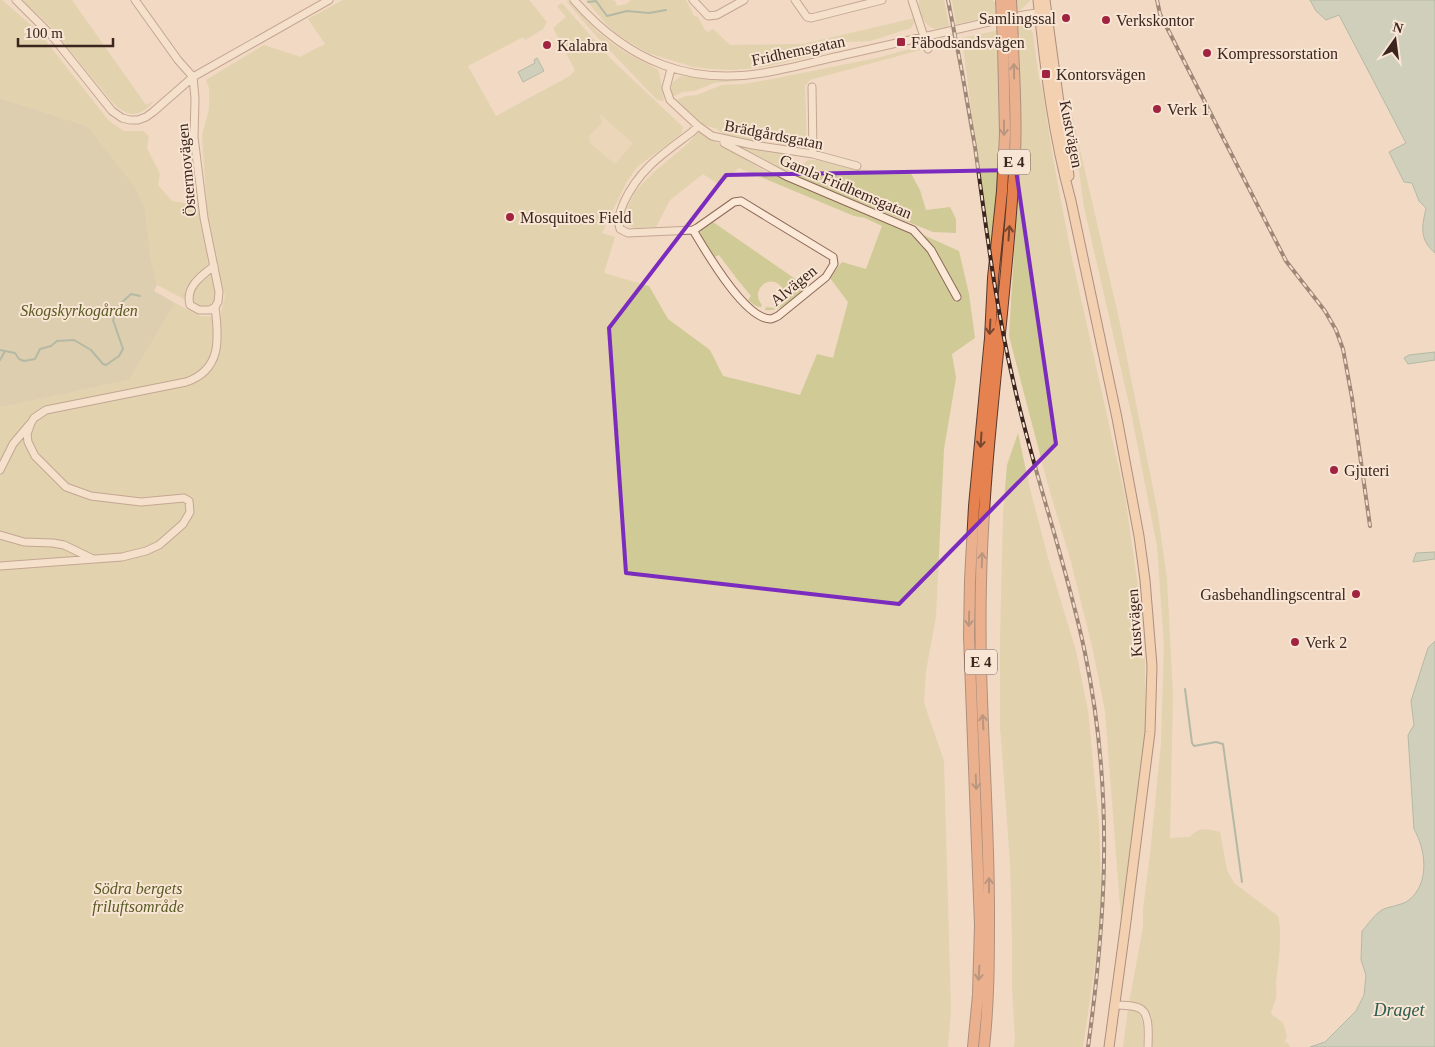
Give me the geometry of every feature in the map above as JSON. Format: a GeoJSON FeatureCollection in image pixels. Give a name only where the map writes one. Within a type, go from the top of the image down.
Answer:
{"type":"FeatureCollection","features":[{"type":"Feature","properties":{"kind":"highway","name":"E 4"},"geometry":{"type":"LineString","coordinates":[[984,1047],[990,939],[989,857],[980,640],[981,580],[1015,152],[1008,43],[1001,0]]}},
{"type":"Feature","properties":{"kind":"highway","name":"E 4"},"geometry":{"type":"LineString","coordinates":[[973,1047],[978,995],[980,925],[969,636],[970,580],[974,506],[1002,191],[1011,0]]}},
{"type":"Feature","properties":{"kind":"main road"},"geometry":{"type":"LineString","coordinates":[[1038,0],[1043,12]]}},
{"type":"Feature","properties":{"kind":"main road"},"geometry":{"type":"LineString","coordinates":[[1043,12],[1046,0]]}},
{"type":"Feature","properties":{"kind":"main road","name":"Kustvägen"},"geometry":{"type":"LineString","coordinates":[[1043,12],[1067,162],[1071,201],[1132,495],[1144,571],[1150,632],[1152,666],[1150,732],[1109,1047]]}},
{"type":"Feature","properties":{"kind":"street"},"geometry":{"type":"LineString","coordinates":[[16,0],[52,36],[112,111],[122,118],[138,120],[154,112],[193,77],[329,0]]}},
{"type":"Feature","properties":{"kind":"street"},"geometry":{"type":"LineString","coordinates":[[135,0],[178,60],[193,77]]}},
{"type":"Feature","properties":{"kind":"street","name":"Fridhemsgatan"},"geometry":{"type":"LineString","coordinates":[[574,0],[594,23],[636,53],[671,69],[718,77],[773,72],[1043,12]]}},
{"type":"Feature","properties":{"kind":"street"},"geometry":{"type":"LineString","coordinates":[[693,0],[708,16],[718,15],[744,0]]}},
{"type":"Feature","properties":{"kind":"street"},"geometry":{"type":"LineString","coordinates":[[795,0],[807,16],[811,18],[882,0]]}},
{"type":"Feature","properties":{"kind":"street"},"geometry":{"type":"LineString","coordinates":[[912,0],[928,49]]}},
{"type":"Feature","properties":{"kind":"street","name":"Brädgårdsgatan"},"geometry":{"type":"LineString","coordinates":[[671,69],[666,88],[668,98],[677,108],[712,136],[753,145],[813,154],[857,166]]}},
{"type":"Feature","properties":{"kind":"street","name":"Östermovägen"},"geometry":{"type":"LineString","coordinates":[[0,470],[13,444],[34,418],[46,410],[186,382],[198,378],[212,363],[217,339],[214,307],[218,302],[219,292],[204,218],[194,137],[195,98],[193,77]]}},
{"type":"Feature","properties":{"kind":"street"},"geometry":{"type":"LineString","coordinates":[[812,87],[813,154]]}},
{"type":"Feature","properties":{"kind":"street","name":"Alvägen"},"geometry":{"type":"LineString","coordinates":[[692,230],[737,295],[765,318],[778,316],[826,277],[834,264],[834,257],[741,201],[734,202],[698,228],[692,230],[628,233],[620,228],[618,218],[631,188],[644,170],[698,126]]}},
{"type":"Feature","properties":{"kind":"street","name":"Gamla Fridhemsgatan"},"geometry":{"type":"LineString","coordinates":[[724,143],[786,176],[913,230],[931,250],[957,297]]}},
{"type":"Feature","properties":{"kind":"street"},"geometry":{"type":"LineString","coordinates":[[214,266],[197,280],[189,293],[188,299],[190,305],[199,310],[205,311],[214,307]]}},
{"type":"Feature","properties":{"kind":"street"},"geometry":{"type":"LineString","coordinates":[[1,567],[137,554],[159,545],[184,524],[190,512],[188,499],[179,497],[141,502],[91,496],[66,487],[30,448],[27,434],[31,423]]}},
{"type":"Feature","properties":{"kind":"street"},"geometry":{"type":"LineString","coordinates":[[0,535],[24,542],[64,545],[91,559]]}},
{"type":"Feature","properties":{"kind":"street"},"geometry":{"type":"LineString","coordinates":[[1114,1005],[1139,1007],[1142,1010],[1147,1022],[1148,1047]]}},
{"type":"Feature","properties":{"kind":"highlighted area"},"geometry":{"type":"Polygon","coordinates":[[[1016,170],[1056,444],[899,604],[626,573],[609,328],[726,175],[1016,170]]]}},
{"type":"Feature","properties":{"kind":"shaded area"},"geometry":{"type":"Polygon","coordinates":[[[663,112],[615,165],[590,143],[589,136],[599,113],[663,112]]]}},
{"type":"Feature","properties":{"kind":"green space"},"geometry":{"type":"Polygon","coordinates":[[[0,0],[38,31],[109,121],[124,131],[143,131],[149,136],[147,148],[160,174],[158,185],[172,201],[199,205],[208,264],[188,287],[184,299],[157,285],[151,262],[145,210],[87,126],[0,98],[0,0]]]}},
{"type":"Feature","properties":{"kind":"green space"},"geometry":{"type":"Polygon","coordinates":[[[22,0],[72,0],[146,105],[154,101],[138,113],[132,114],[122,110],[111,101],[50,26],[22,0]]]}},
{"type":"Feature","properties":{"kind":"green space","name":"Södra bergets friluftsområde"},"geometry":{"type":"Polygon","coordinates":[[[343,0],[529,0],[547,22],[543,29],[525,40],[523,37],[468,66],[496,116],[570,76],[575,70],[553,28],[566,17],[557,6],[562,3],[611,59],[683,127],[681,134],[637,167],[626,183],[602,233],[615,237],[604,273],[649,286],[668,319],[710,350],[723,376],[800,395],[817,354],[833,358],[848,302],[830,278],[842,262],[866,269],[882,226],[739,168],[720,185],[703,174],[670,200],[656,227],[634,228],[626,224],[623,216],[636,190],[699,132],[766,172],[959,251],[969,294],[975,338],[952,354],[956,378],[944,449],[936,617],[926,671],[924,703],[944,761],[951,1010],[948,1047],[0,1047],[0,406],[129,380],[175,303],[200,316],[220,317],[225,296],[218,271],[207,210],[202,135],[209,109],[209,88],[206,80],[264,45],[300,57],[325,44],[308,19],[343,0]],[[600,114],[602,123],[589,136],[590,143],[615,164],[633,143],[600,114]]]}},
{"type":"Feature","properties":{"kind":"green space"},"geometry":{"type":"Polygon","coordinates":[[[568,0],[600,34],[623,51],[658,70],[664,101],[657,100],[597,37],[567,2],[568,0]]]}},
{"type":"Feature","properties":{"kind":"green space"},"geometry":{"type":"Polygon","coordinates":[[[586,0],[612,0],[615,1],[617,6],[626,4],[631,0],[686,0],[694,16],[698,17],[705,30],[708,32],[713,29],[730,45],[803,44],[915,18],[911,28],[870,41],[846,42],[823,49],[807,57],[764,67],[734,70],[712,69],[693,67],[648,53],[619,36],[586,0]]]}},
{"type":"Feature","properties":{"kind":"green space"},"geometry":{"type":"Polygon","coordinates":[[[919,0],[944,0],[949,26],[935,29],[926,24],[920,12],[919,0]]]}},
{"type":"Feature","properties":{"kind":"green space"},"geometry":{"type":"Polygon","coordinates":[[[952,0],[993,0],[993,2],[1001,0],[1031,0],[1019,11],[956,24],[952,0]]]}},
{"type":"Feature","properties":{"kind":"green space"},"geometry":{"type":"Polygon","coordinates":[[[1023,25],[1031,29],[1033,34],[1039,79],[1042,86],[1071,254],[1125,496],[1137,580],[1145,662],[1145,730],[1121,919],[1105,711],[1092,646],[1071,562],[1048,485],[1009,336],[1020,153],[1020,35],[1001,38],[999,191],[991,265],[962,38],[1023,25]]]}},
{"type":"Feature","properties":{"kind":"green space"},"geometry":{"type":"Polygon","coordinates":[[[917,47],[920,50],[810,80],[805,86],[807,146],[800,148],[792,149],[781,146],[766,132],[758,135],[754,143],[728,138],[717,129],[704,125],[675,102],[686,96],[697,95],[722,85],[744,84],[772,79],[877,58],[917,47]]]}},
{"type":"Feature","properties":{"kind":"green space"},"geometry":{"type":"Polygon","coordinates":[[[878,52],[754,79],[714,83],[674,96],[671,92],[672,83],[681,76],[715,80],[753,78],[878,52]]]}},
{"type":"Feature","properties":{"kind":"green space","name":"Skogskyrkogården"},"geometry":{"type":"Polygon","coordinates":[[[0,98],[87,126],[136,189],[145,210],[151,261],[157,285],[154,291],[175,303],[129,380],[0,406],[0,98]]]}},
{"type":"Feature","properties":{"kind":"green space"},"geometry":{"type":"Polygon","coordinates":[[[1070,106],[1119,319],[1157,508],[1167,579],[1173,695],[1170,838],[1190,837],[1197,831],[1204,829],[1220,832],[1227,870],[1234,883],[1278,916],[1279,958],[1276,997],[1271,1014],[1283,1023],[1287,1036],[1284,1043],[1287,1042],[1290,1047],[1152,1047],[1152,1017],[1144,1005],[1129,1003],[1143,927],[1143,909],[1161,743],[1164,646],[1157,546],[1132,417],[1084,207],[1070,106]]]}},
{"type":"Feature","properties":{"kind":"green space"},"geometry":{"type":"Polygon","coordinates":[[[746,146],[787,152],[794,162],[798,164],[803,164],[808,160],[822,160],[859,169],[891,173],[909,170],[920,190],[926,210],[950,207],[956,219],[956,233],[933,232],[769,166],[743,149],[746,146]]]}},
{"type":"Feature","properties":{"kind":"green space"},"geometry":{"type":"Polygon","coordinates":[[[713,222],[807,287],[777,309],[765,310],[766,307],[773,308],[781,304],[785,295],[781,287],[776,283],[765,283],[758,292],[761,307],[754,305],[748,300],[751,296],[719,255],[715,257],[700,236],[701,230],[713,222]]]}},
{"type":"Feature","properties":{"kind":"green space"},"geometry":{"type":"Polygon","coordinates":[[[211,275],[213,276],[215,291],[213,302],[211,305],[200,307],[195,304],[193,299],[194,290],[211,275]]]}},
{"type":"Feature","properties":{"kind":"green space"},"geometry":{"type":"Polygon","coordinates":[[[1018,433],[1030,489],[1050,565],[1076,651],[1088,711],[1099,824],[1102,916],[1083,1047],[1014,1047],[1010,862],[1000,726],[1000,639],[1003,514],[1007,465],[1018,433]]]}},
{"type":"Feature","properties":{"kind":"green space"},"geometry":{"type":"Polygon","coordinates":[[[1128,1009],[1134,1010],[1141,1017],[1143,1023],[1143,1047],[1123,1047],[1128,1009]]]}},
{"type":"Feature","properties":{"kind":"water"},"geometry":{"type":"Polygon","coordinates":[[[1310,0],[1435,0],[1435,253],[1424,238],[1423,221],[1426,208],[1419,201],[1412,183],[1404,182],[1389,152],[1406,143],[1339,15],[1326,20],[1316,11],[1310,0]]]}},
{"type":"Feature","properties":{"kind":"water"},"geometry":{"type":"Polygon","coordinates":[[[537,58],[544,71],[523,82],[518,72],[535,63],[534,60],[537,58]]]}},
{"type":"Feature","properties":{"kind":"water"},"geometry":{"type":"Polygon","coordinates":[[[1435,352],[1435,360],[1408,364],[1404,358],[1409,355],[1435,352]]]}},
{"type":"Feature","properties":{"kind":"water"},"geometry":{"type":"Polygon","coordinates":[[[1435,552],[1435,559],[1413,562],[1416,553],[1435,552]]]}},
{"type":"Feature","properties":{"kind":"water","name":"Draget"},"geometry":{"type":"Polygon","coordinates":[[[1435,641],[1435,1047],[1310,1047],[1325,1042],[1356,1011],[1364,995],[1366,975],[1361,960],[1362,931],[1381,911],[1409,900],[1416,893],[1423,876],[1423,856],[1414,829],[1408,735],[1414,725],[1411,701],[1428,648],[1435,641]]]}},
{"type":"Feature","properties":{"kind":"waterway"},"geometry":{"type":"LineString","coordinates":[[588,2],[596,1],[607,16],[627,11],[649,13],[666,10]]}},
{"type":"Feature","properties":{"kind":"waterway"},"geometry":{"type":"LineString","coordinates":[[0,350],[15,353],[19,359],[24,361],[35,359],[40,349],[51,346],[57,341],[74,340],[91,350],[106,365],[119,356],[123,349],[113,320],[119,305],[131,294],[140,296]]}},
{"type":"Feature","properties":{"kind":"waterway"},"geometry":{"type":"LineString","coordinates":[[0,360],[5,351]]}},
{"type":"Feature","properties":{"kind":"waterway"},"geometry":{"type":"LineString","coordinates":[[1185,689],[1192,743],[1194,746],[1216,742],[1223,744],[1242,882]]}},
{"type":"Feature","properties":{"kind":"railway"},"geometry":{"type":"LineString","coordinates":[[948,0],[972,129],[991,264],[1007,351],[1030,449],[1077,619],[1094,703],[1100,753],[1104,850],[1103,898],[1088,1047]]}},
{"type":"Feature","properties":{"kind":"railway"},"geometry":{"type":"LineString","coordinates":[[1157,0],[1160,14],[1286,261],[1325,311],[1336,330],[1343,349],[1352,398],[1370,526]]}},
{"type":"Feature","properties":{"kind":"place","name":"Samlingssal"},"geometry":{"type":"Point","coordinates":[1066,18]}},
{"type":"Feature","properties":{"kind":"place","name":"Verkskontor"},"geometry":{"type":"Point","coordinates":[1106,20]}},
{"type":"Feature","properties":{"kind":"place","name":"Fäbodsandsvägen"},"geometry":{"type":"Point","coordinates":[901,42]}},
{"type":"Feature","properties":{"kind":"place","name":"Kalabra"},"geometry":{"type":"Point","coordinates":[547,45]}},
{"type":"Feature","properties":{"kind":"place","name":"Kompressorstation"},"geometry":{"type":"Point","coordinates":[1207,53]}},
{"type":"Feature","properties":{"kind":"place","name":"Kontorsvägen"},"geometry":{"type":"Point","coordinates":[1046,74]}},
{"type":"Feature","properties":{"kind":"place","name":"Verk 1"},"geometry":{"type":"Point","coordinates":[1157,109]}},
{"type":"Feature","properties":{"kind":"place","name":"Mosquitoes Field"},"geometry":{"type":"Point","coordinates":[510,217]}},
{"type":"Feature","properties":{"kind":"place","name":"Gjuteri"},"geometry":{"type":"Point","coordinates":[1334,470]}},
{"type":"Feature","properties":{"kind":"place","name":"Gasbehandlingscentral"},"geometry":{"type":"Point","coordinates":[1356,594]}},
{"type":"Feature","properties":{"kind":"place","name":"Verk 2"},"geometry":{"type":"Point","coordinates":[1295,642]}}]}
